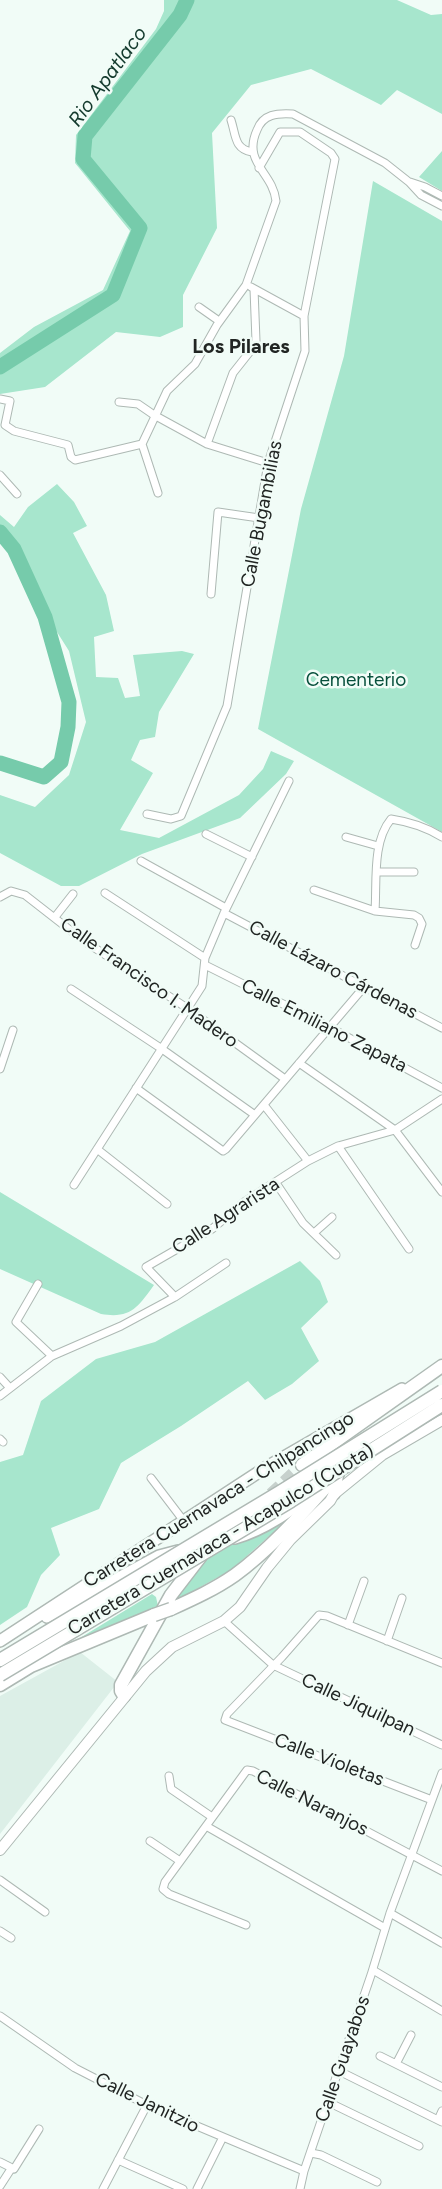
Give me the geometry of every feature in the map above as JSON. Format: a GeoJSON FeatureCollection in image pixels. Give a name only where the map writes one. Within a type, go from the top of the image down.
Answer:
{"type":"FeatureCollection","features":[{"type":"Feature","properties":{"kind":"highway"},"geometry":{"type":"LineString","coordinates":[[302,1465],[442,1366]]}},
{"type":"Feature","properties":{"kind":"highway","name":"Carretera Cuernavaca - Acapulco (Cuota)"},"geometry":{"type":"LineString","coordinates":[[0,1660],[280,1492],[442,1391]]}},
{"type":"Feature","properties":{"kind":"highway","name":"Carretera Cuernavaca - Acapulco (Cuota)"},"geometry":{"type":"LineString","coordinates":[[0,1675],[291,1501],[442,1405]]}},
{"type":"Feature","properties":{"kind":"highway"},"geometry":{"type":"LineString","coordinates":[[0,1685],[31,1666],[171,1609],[218,1586],[235,1575],[305,1510],[338,1473]]}},
{"type":"Feature","properties":{"kind":"highway"},"geometry":{"type":"LineString","coordinates":[[0,1653],[57,1631],[93,1614],[154,1582],[208,1549],[171,1595],[121,1685],[121,1691],[124,1696]]}},
{"type":"Feature","properties":{"kind":"main road","name":"Carretera Cuernavaca - Chilpancingo"},"geometry":{"type":"LineString","coordinates":[[0,1642],[183,1520],[282,1458],[442,1366]]}},
{"type":"Feature","properties":{"kind":"main road","name":"Carretera Cuernavaca - Chilpancingo"},"geometry":{"type":"LineString","coordinates":[[0,1642],[159,1556],[261,1529],[287,1513],[338,1473],[367,1446],[394,1425],[442,1405]]}},
{"type":"Feature","properties":{"kind":"main road"},"geometry":{"type":"LineString","coordinates":[[334,1494],[338,1473]]}},
{"type":"Feature","properties":{"kind":"street"},"geometry":{"type":"LineString","coordinates":[[157,490],[142,444],[154,415],[167,391],[195,364],[220,321],[246,285],[276,201],[275,191],[259,168],[252,152],[252,140],[258,126],[265,117],[278,113],[293,114],[386,163],[421,195],[442,206]]}},
{"type":"Feature","properties":{"kind":"street"},"geometry":{"type":"LineString","coordinates":[[231,120],[239,147],[244,151],[252,152]]}},
{"type":"Feature","properties":{"kind":"street","name":"Calle Bugambilias"},"geometry":{"type":"LineString","coordinates":[[147,814],[171,819],[181,816],[227,706],[268,463],[305,351],[304,316],[335,159],[331,153],[300,132],[280,132],[259,168]]}},
{"type":"Feature","properties":{"kind":"street"},"geometry":{"type":"LineString","coordinates":[[409,182],[426,187],[442,196]]}},
{"type":"Feature","properties":{"kind":"street"},"geometry":{"type":"LineString","coordinates":[[246,285],[304,316]]}},
{"type":"Feature","properties":{"kind":"street"},"geometry":{"type":"LineString","coordinates":[[207,444],[233,373],[256,342],[254,289]]}},
{"type":"Feature","properties":{"kind":"street"},"geometry":{"type":"LineString","coordinates":[[199,307],[220,321]]}},
{"type":"Feature","properties":{"kind":"street"},"geometry":{"type":"LineString","coordinates":[[0,399],[10,401],[5,425],[14,431],[68,445],[71,457],[75,460],[142,444]]}},
{"type":"Feature","properties":{"kind":"street"},"geometry":{"type":"LineString","coordinates":[[119,402],[138,404],[207,444],[268,463]]}},
{"type":"Feature","properties":{"kind":"street"},"geometry":{"type":"LineString","coordinates":[[0,475],[17,494]]}},
{"type":"Feature","properties":{"kind":"street"},"geometry":{"type":"LineString","coordinates":[[211,594],[218,512],[259,518]]}},
{"type":"Feature","properties":{"kind":"street"},"geometry":{"type":"LineString","coordinates":[[74,1185],[202,986],[205,962],[225,910],[289,781]]}},
{"type":"Feature","properties":{"kind":"street"},"geometry":{"type":"LineString","coordinates":[[375,911],[378,846],[384,828],[391,819],[410,822],[430,829],[442,837]]}},
{"type":"Feature","properties":{"kind":"street"},"geometry":{"type":"LineString","coordinates":[[206,834],[252,857]]}},
{"type":"Feature","properties":{"kind":"street"},"geometry":{"type":"LineString","coordinates":[[346,837],[378,846]]}},
{"type":"Feature","properties":{"kind":"street","name":"Calle Lázaro Cárdenas"},"geometry":{"type":"LineString","coordinates":[[141,861],[225,910],[442,1028]]}},
{"type":"Feature","properties":{"kind":"street"},"geometry":{"type":"LineString","coordinates":[[378,872],[414,872]]}},
{"type":"Feature","properties":{"kind":"street"},"geometry":{"type":"LineString","coordinates":[[314,890],[375,911],[414,915],[419,918],[422,924],[415,945]]}},
{"type":"Feature","properties":{"kind":"street","name":"Calle Francisco I. Madero"},"geometry":{"type":"LineString","coordinates":[[0,897],[11,892],[24,895],[84,941],[188,1008],[285,1079]]}},
{"type":"Feature","properties":{"kind":"street","name":"Calle Emiliano Zapata"},"geometry":{"type":"LineString","coordinates":[[105,893],[205,962],[442,1088]]}},
{"type":"Feature","properties":{"kind":"street"},"geometry":{"type":"LineString","coordinates":[[55,918],[73,894]]}},
{"type":"Feature","properties":{"kind":"street"},"geometry":{"type":"LineString","coordinates":[[136,1088],[223,1151],[364,986]]}},
{"type":"Feature","properties":{"kind":"street"},"geometry":{"type":"LineString","coordinates":[[71,989],[162,1049],[255,1115]]}},
{"type":"Feature","properties":{"kind":"street"},"geometry":{"type":"LineString","coordinates":[[0,1069],[13,1030]]}},
{"type":"Feature","properties":{"kind":"street"},"geometry":{"type":"LineString","coordinates":[[298,1063],[396,1130],[442,1192]]}},
{"type":"Feature","properties":{"kind":"street","name":"Calle Agrarista"},"geometry":{"type":"LineString","coordinates":[[175,1297],[146,1267],[212,1229],[244,1202],[308,1162],[338,1146],[396,1130],[441,1103]]}},
{"type":"Feature","properties":{"kind":"street"},"geometry":{"type":"LineString","coordinates":[[264,1105],[308,1162]]}},
{"type":"Feature","properties":{"kind":"street"},"geometry":{"type":"LineString","coordinates":[[338,1146],[409,1249]]}},
{"type":"Feature","properties":{"kind":"street"},"geometry":{"type":"LineString","coordinates":[[97,1148],[167,1204]]}},
{"type":"Feature","properties":{"kind":"street"},"geometry":{"type":"LineString","coordinates":[[276,1183],[303,1223],[336,1255]]}},
{"type":"Feature","properties":{"kind":"street"},"geometry":{"type":"LineString","coordinates":[[314,1233],[332,1217]]}},
{"type":"Feature","properties":{"kind":"street"},"geometry":{"type":"LineString","coordinates":[[0,1396],[52,1356],[121,1326],[175,1297],[226,1263]]}},
{"type":"Feature","properties":{"kind":"street"},"geometry":{"type":"LineString","coordinates":[[38,1284],[16,1322],[52,1356]]}},
{"type":"Feature","properties":{"kind":"street"},"geometry":{"type":"LineString","coordinates":[[0,1377],[10,1388]]}},
{"type":"Feature","properties":{"kind":"street"},"geometry":{"type":"LineString","coordinates":[[0,1850],[152,1664],[172,1647],[224,1621],[240,1607],[267,1568],[290,1540],[330,1501],[334,1494],[382,1455],[442,1420]]}},
{"type":"Feature","properties":{"kind":"street"},"geometry":{"type":"LineString","coordinates":[[151,1478],[183,1520]]}},
{"type":"Feature","properties":{"kind":"street"},"geometry":{"type":"LineString","coordinates":[[348,1625],[364,1581]]}},
{"type":"Feature","properties":{"kind":"street"},"geometry":{"type":"LineString","coordinates":[[387,1641],[402,1598]]}},
{"type":"Feature","properties":{"kind":"street"},"geometry":{"type":"LineString","coordinates":[[274,1665],[319,1615],[442,1663]]}},
{"type":"Feature","properties":{"kind":"street","name":"Calle Jiquilpan"},"geometry":{"type":"LineString","coordinates":[[224,1621],[274,1665],[442,1744]]}},
{"type":"Feature","properties":{"kind":"street","name":"Calle Violetas"},"geometry":{"type":"LineString","coordinates":[[274,1665],[227,1714],[225,1720],[432,1800]]}},
{"type":"Feature","properties":{"kind":"street","name":"Calle Naranjos"},"geometry":{"type":"LineString","coordinates":[[246,1925],[169,1894],[164,1889],[164,1882],[247,1770],[253,1771],[442,1871]]}},
{"type":"Feature","properties":{"kind":"street"},"geometry":{"type":"LineString","coordinates":[[169,1776],[171,1789],[212,1817]]}},
{"type":"Feature","properties":{"kind":"street","name":"Calle Guayabos"},"geometry":{"type":"LineString","coordinates":[[300,2189],[304,2172],[373,1970],[384,1928],[441,1778]]}},
{"type":"Feature","properties":{"kind":"street"},"geometry":{"type":"LineString","coordinates":[[206,1826],[384,1928]]}},
{"type":"Feature","properties":{"kind":"street"},"geometry":{"type":"LineString","coordinates":[[150,1841],[180,1861]]}},
{"type":"Feature","properties":{"kind":"street"},"geometry":{"type":"LineString","coordinates":[[0,1880],[45,1912]]}},
{"type":"Feature","properties":{"kind":"street"},"geometry":{"type":"LineString","coordinates":[[390,1913],[442,1943]]}},
{"type":"Feature","properties":{"kind":"street"},"geometry":{"type":"LineString","coordinates":[[0,1931],[11,1938]]}},
{"type":"Feature","properties":{"kind":"street"},"geometry":{"type":"LineString","coordinates":[[373,1970],[442,2011]]}},
{"type":"Feature","properties":{"kind":"street","name":"Calle Janitzio"},"geometry":{"type":"LineString","coordinates":[[0,2016],[76,2068],[148,2106],[304,2172]]}},
{"type":"Feature","properties":{"kind":"street"},"geometry":{"type":"LineString","coordinates":[[396,2064],[411,2035]]}},
{"type":"Feature","properties":{"kind":"street"},"geometry":{"type":"LineString","coordinates":[[380,2056],[442,2087]]}},
{"type":"Feature","properties":{"kind":"street"},"geometry":{"type":"LineString","coordinates":[[339,2070],[440,2121],[442,2111]]}},
{"type":"Feature","properties":{"kind":"street"},"geometry":{"type":"LineString","coordinates":[[328,2102],[419,2146]]}},
{"type":"Feature","properties":{"kind":"street"},"geometry":{"type":"LineString","coordinates":[[103,2189],[148,2106]]}},
{"type":"Feature","properties":{"kind":"street"},"geometry":{"type":"LineString","coordinates":[[0,2186],[10,2169],[17,2166],[39,2129]]}},
{"type":"Feature","properties":{"kind":"street"},"geometry":{"type":"LineString","coordinates":[[197,2189],[222,2138]]}},
{"type":"Feature","properties":{"kind":"street"},"geometry":{"type":"LineString","coordinates":[[311,2152],[377,2182]]}},
{"type":"Feature","properties":{"kind":"street"},"geometry":{"type":"LineString","coordinates":[[118,2160],[182,2189]]}},
{"type":"Feature","properties":{"kind":"street"},"geometry":{"type":"LineString","coordinates":[[0,2162],[10,2169]]}},
{"type":"Feature","properties":{"kind":"shaded area"},"geometry":{"type":"Polygon","coordinates":[[[80,1652],[118,1682],[0,1834],[0,1696],[80,1652]]]}},
{"type":"Feature","properties":{"kind":"green space"},"geometry":{"type":"Polygon","coordinates":[[[164,0],[397,0],[431,15],[442,14],[442,114],[397,90],[381,105],[311,69],[251,85],[212,133],[217,228],[183,295],[183,327],[160,337],[116,332],[45,387],[0,394],[0,353],[34,327],[103,290],[130,231],[75,163],[76,135],[156,29],[164,11],[164,0]]]}},
{"type":"Feature","properties":{"kind":"green space"},"geometry":{"type":"Polygon","coordinates":[[[442,151],[442,191],[419,177],[442,151]]]}},
{"type":"Feature","properties":{"kind":"green space","name":"Cementerio"},"geometry":{"type":"Polygon","coordinates":[[[373,181],[442,221],[442,832],[258,729],[301,509],[344,356],[373,181]]]}},
{"type":"Feature","properties":{"kind":"green space"},"geometry":{"type":"Polygon","coordinates":[[[57,484],[74,502],[87,526],[73,533],[106,595],[114,631],[94,637],[96,677],[118,678],[125,698],[140,696],[133,655],[182,651],[194,654],[159,712],[155,737],[140,740],[131,760],[153,773],[120,830],[159,838],[239,795],[263,769],[271,751],[294,761],[286,774],[240,818],[142,854],[79,886],[61,886],[0,853],[0,795],[35,807],[69,775],[86,722],[69,651],[0,536],[0,515],[14,527],[28,507],[57,484]]]}},
{"type":"Feature","properties":{"kind":"green space"},"geometry":{"type":"Polygon","coordinates":[[[0,1192],[154,1285],[133,1310],[120,1315],[101,1314],[0,1269],[0,1192]]]}},
{"type":"Feature","properties":{"kind":"green space"},"geometry":{"type":"Polygon","coordinates":[[[300,1261],[320,1281],[328,1302],[301,1328],[319,1361],[292,1384],[265,1400],[248,1381],[121,1463],[99,1509],[51,1528],[60,1555],[41,1575],[27,1607],[0,1625],[0,1462],[23,1455],[41,1401],[96,1359],[155,1342],[300,1261]]]}},
{"type":"Feature","properties":{"kind":"green space"},"geometry":{"type":"Polygon","coordinates":[[[293,1515],[231,1570],[175,1601],[213,1549],[255,1537],[293,1515]]]}},
{"type":"Feature","properties":{"kind":"green space"},"geometry":{"type":"Polygon","coordinates":[[[152,1594],[156,1597],[158,1606],[80,1638],[152,1594]]]}},
{"type":"Feature","properties":{"kind":"waterway","name":"Rio Apatlaco"},"geometry":{"type":"LineString","coordinates":[[0,367],[113,295],[140,228],[83,159],[85,136],[180,15],[187,0]]}},
{"type":"Feature","properties":{"kind":"waterway","name":"Rio Apatlaco"},"geometry":{"type":"LineString","coordinates":[[0,532],[14,549],[45,617],[69,702],[68,727],[61,762],[44,777],[0,763]]}},
{"type":"Feature","properties":{"kind":"tunnel"},"geometry":{"type":"LineString","coordinates":[[271,1494],[302,1465]]}},
{"type":"Feature","properties":{"kind":"district","name":"Los Pilares"},"geometry":{"type":"Point","coordinates":[241,347]}}]}
